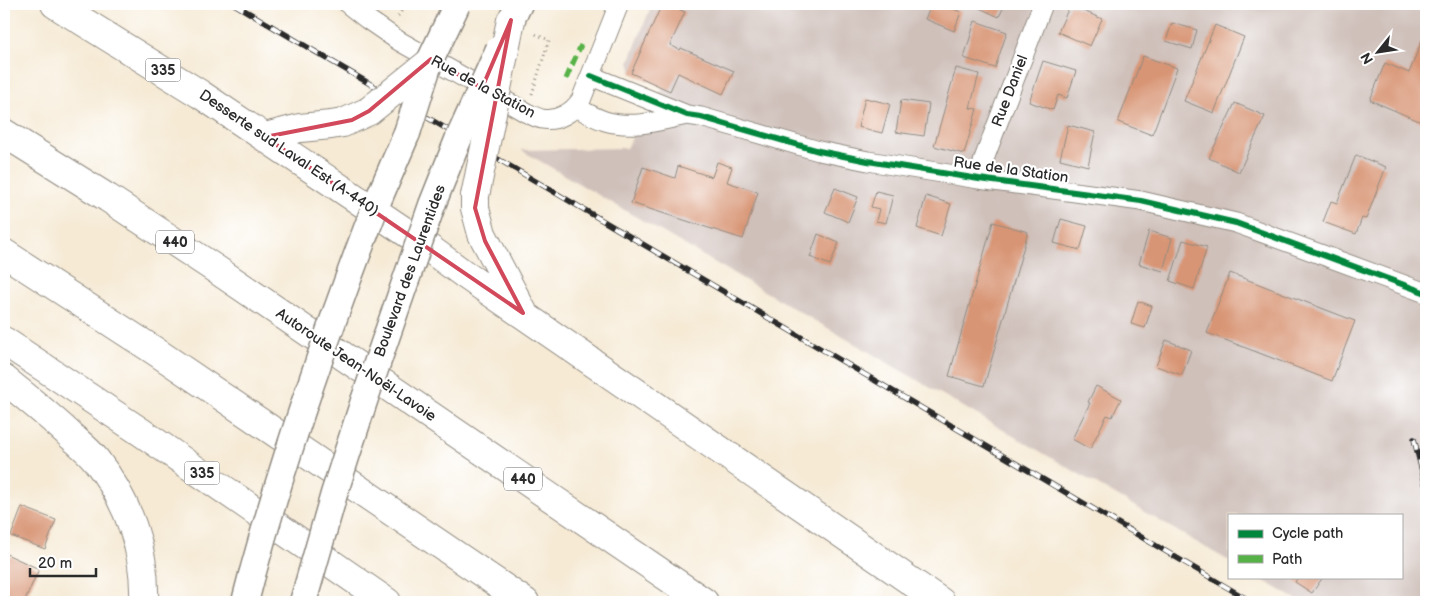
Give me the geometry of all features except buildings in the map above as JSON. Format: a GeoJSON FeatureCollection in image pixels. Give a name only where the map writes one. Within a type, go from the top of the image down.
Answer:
{"type":"FeatureCollection","features":[{"type":"Feature","properties":{"kind":"main road","name":"Desserte sud Laval Est (A-440)"},"geometry":{"type":"LineString","coordinates":[[55,4],[170,74],[420,241],[464,274],[941,602]]}},
{"type":"Feature","properties":{"kind":"main road"},"geometry":{"type":"LineString","coordinates":[[245,602],[264,532],[320,356],[374,210],[407,134],[429,63],[457,4]]}},
{"type":"Feature","properties":{"kind":"main road"},"geometry":{"type":"LineString","coordinates":[[515,12],[475,196],[475,208],[488,248],[498,263],[523,313]]}},
{"type":"Feature","properties":{"kind":"main road","name":"Boulevard des Laurentides"},"geometry":{"type":"LineString","coordinates":[[303,602],[352,438],[432,205],[458,140],[515,12]]}},
{"type":"Feature","properties":{"kind":"main road"},"geometry":{"type":"LineString","coordinates":[[265,137],[300,128],[331,126],[352,120],[369,110],[429,63]]}},
{"type":"Feature","properties":{"kind":"main road","name":"Autoroute Jean-Noël-Lavoie"},"geometry":{"type":"LineString","coordinates":[[4,133],[210,265],[704,602]]}},
{"type":"Feature","properties":{"kind":"main road"},"geometry":{"type":"LineString","coordinates":[[4,253],[155,351],[525,602]]}},
{"type":"Feature","properties":{"kind":"main road","name":"335"},"geometry":{"type":"LineString","coordinates":[[4,341],[141,432],[387,602]]}},
{"type":"Feature","properties":{"kind":"main road"},"geometry":{"type":"LineString","coordinates":[[4,380],[66,430],[107,474],[126,510],[136,536],[142,564],[144,602]]}},
{"type":"Feature","properties":{"kind":"street","name":"Rue de la Station"},"geometry":{"type":"LineString","coordinates":[[348,4],[399,41],[527,113],[542,119],[564,115],[576,107],[604,120],[622,124],[651,123],[687,115]]}},
{"type":"Feature","properties":{"kind":"street"},"geometry":{"type":"LineString","coordinates":[[576,107],[581,100],[619,4]]}},
{"type":"Feature","properties":{"kind":"street","name":"Rue Daniel"},"geometry":{"type":"LineString","coordinates":[[979,179],[984,159],[1043,4]]}},
{"type":"Feature","properties":{"kind":"street","name":"Rue de la Station"},"geometry":{"type":"LineString","coordinates":[[591,76],[687,115],[701,117],[819,151],[979,179],[1141,201],[1236,223],[1426,293]]}},
{"type":"Feature","properties":{"kind":"path"},"geometry":{"type":"LineString","coordinates":[[400,12],[406,4]]}},
{"type":"Feature","properties":{"kind":"path"},"geometry":{"type":"LineString","coordinates":[[534,89],[549,40],[535,34]]}},
{"type":"Feature","properties":{"kind":"highlighted area"},"geometry":{"type":"Polygon","coordinates":[[[511,20],[475,208],[485,241],[523,313],[265,137],[352,120],[369,111],[431,59],[482,88],[511,20]]]}},
{"type":"Feature","properties":{"kind":"shaded area"},"geometry":{"type":"Polygon","coordinates":[[[652,4],[1426,4],[1426,602],[1301,602],[1259,578],[1402,578],[1402,514],[1228,514],[1228,560],[521,150],[626,148],[664,86],[632,73],[629,62],[652,4]]]}},
{"type":"Feature","properties":{"kind":"railway"},"geometry":{"type":"LineString","coordinates":[[234,4],[1252,602]]}},
{"type":"Feature","properties":{"kind":"railway"},"geometry":{"type":"LineString","coordinates":[[1414,439],[1426,487]]}},
{"type":"Feature","properties":{"kind":"marked path"},"geometry":{"type":"LineString","coordinates":[[566,79],[581,45]]}},
{"type":"Feature","properties":{"kind":"cycle path"},"geometry":{"type":"LineString","coordinates":[[591,76],[687,115],[701,117],[819,151],[979,179],[1141,201],[1236,223],[1426,293]]}}]}
